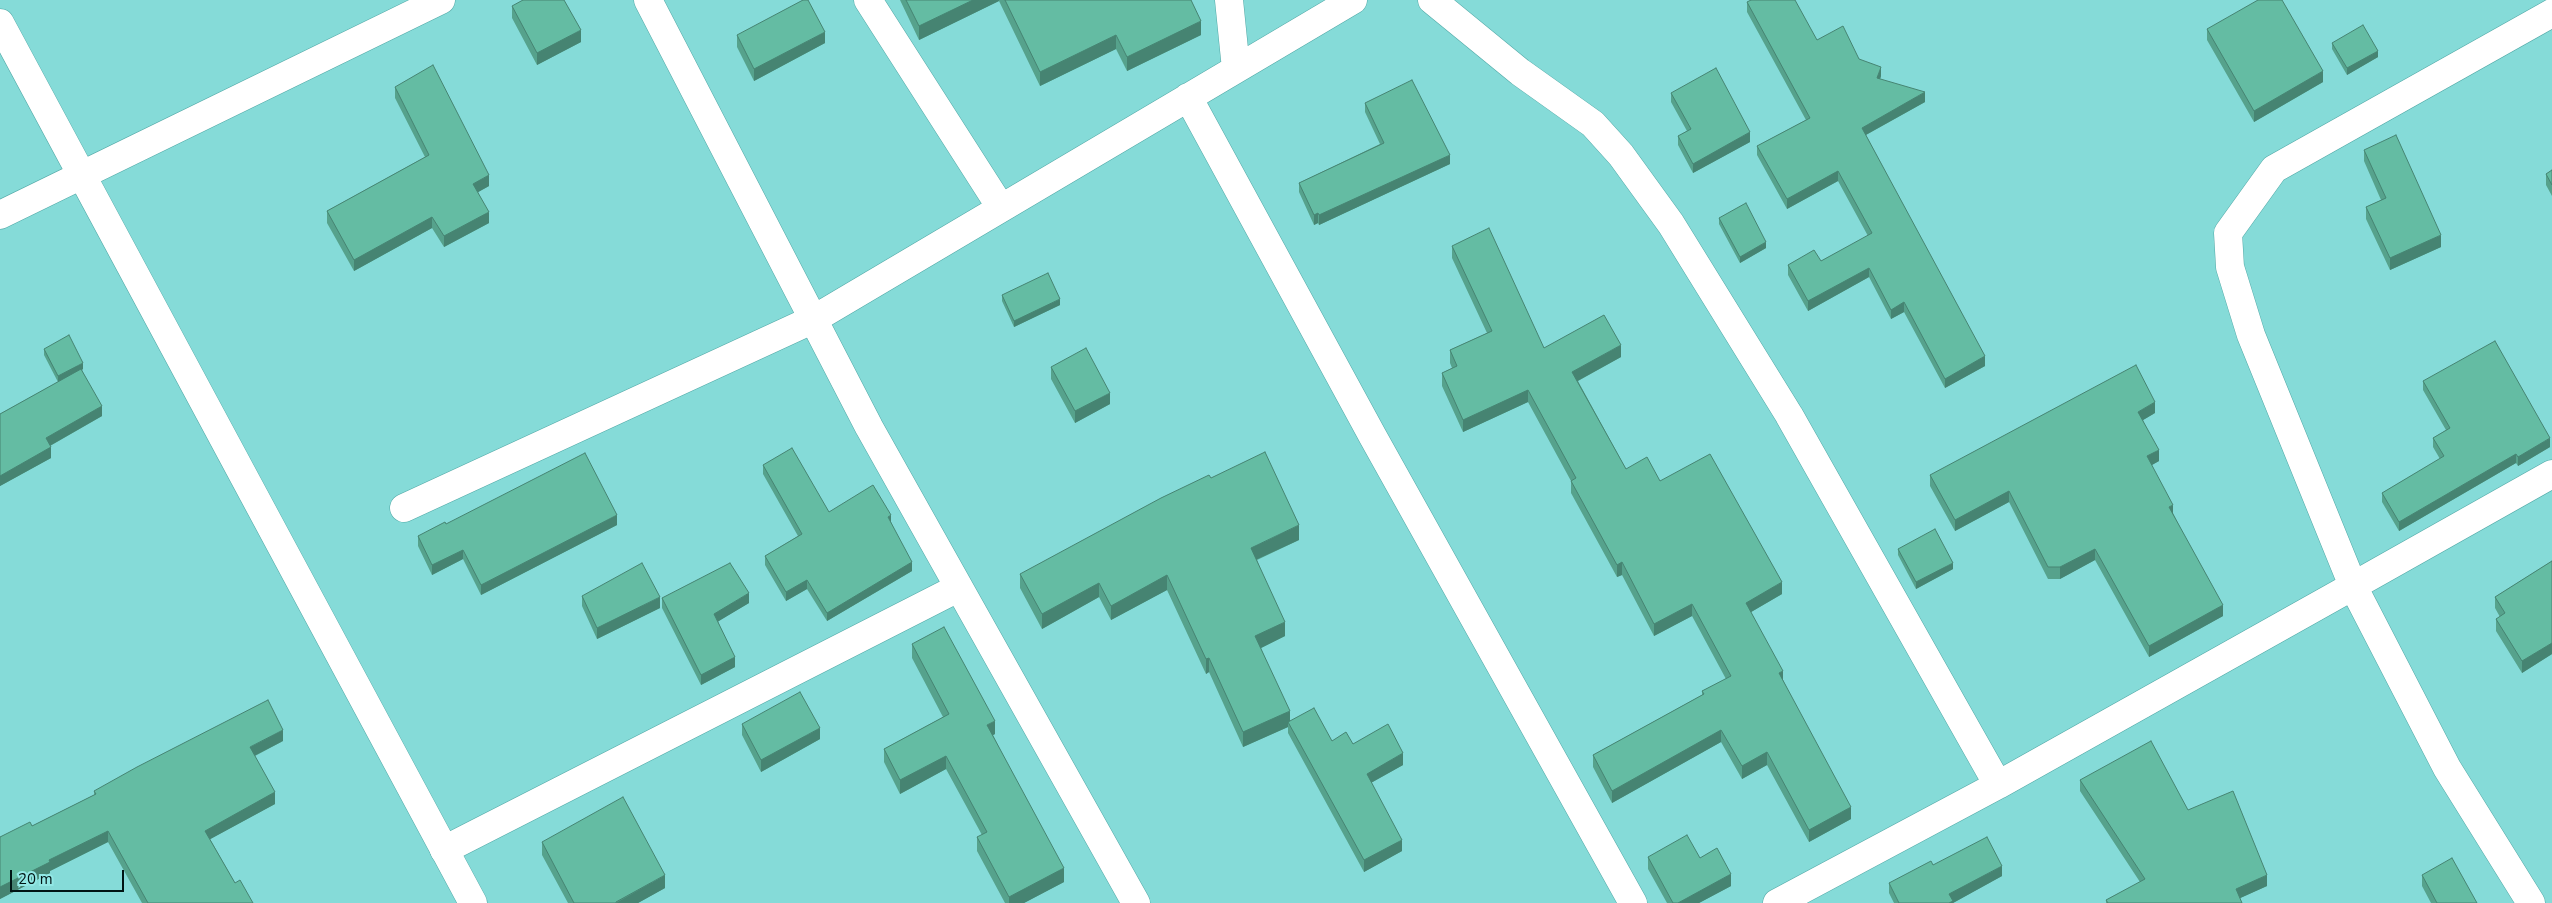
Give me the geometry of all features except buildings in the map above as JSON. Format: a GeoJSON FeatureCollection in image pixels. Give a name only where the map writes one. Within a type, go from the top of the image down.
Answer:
{"type":"FeatureCollection","features":[{"type":"Feature","properties":{"kind":"street"},"geometry":{"type":"LineString","coordinates":[[0,215],[441,0]]}},
{"type":"Feature","properties":{"kind":"street"},"geometry":{"type":"LineString","coordinates":[[648,0],[869,427],[1136,903]]}},
{"type":"Feature","properties":{"kind":"street"},"geometry":{"type":"LineString","coordinates":[[868,0],[996,200]]}},
{"type":"Feature","properties":{"kind":"street"},"geometry":{"type":"LineString","coordinates":[[1229,0],[1236,69]]}},
{"type":"Feature","properties":{"kind":"street"},"geometry":{"type":"LineString","coordinates":[[404,508],[814,319],[1353,0]]}},
{"type":"Feature","properties":{"kind":"street"},"geometry":{"type":"LineString","coordinates":[[1432,0],[1520,72],[1593,124],[1621,155],[1671,224],[1789,415],[1998,785]]}},
{"type":"Feature","properties":{"kind":"street"},"geometry":{"type":"LineString","coordinates":[[2531,903],[2446,768],[2353,586],[2251,335],[2230,267],[2228,233],[2274,168],[2552,13]]}},
{"type":"Feature","properties":{"kind":"street"},"geometry":{"type":"LineString","coordinates":[[0,23],[473,903]]}},
{"type":"Feature","properties":{"kind":"street"},"geometry":{"type":"LineString","coordinates":[[1188,97],[1377,444],[1633,903]]}},
{"type":"Feature","properties":{"kind":"street"},"geometry":{"type":"LineString","coordinates":[[1778,903],[1998,785],[2552,474]]}},
{"type":"Feature","properties":{"kind":"street"},"geometry":{"type":"LineString","coordinates":[[444,850],[958,588]]}}]}
